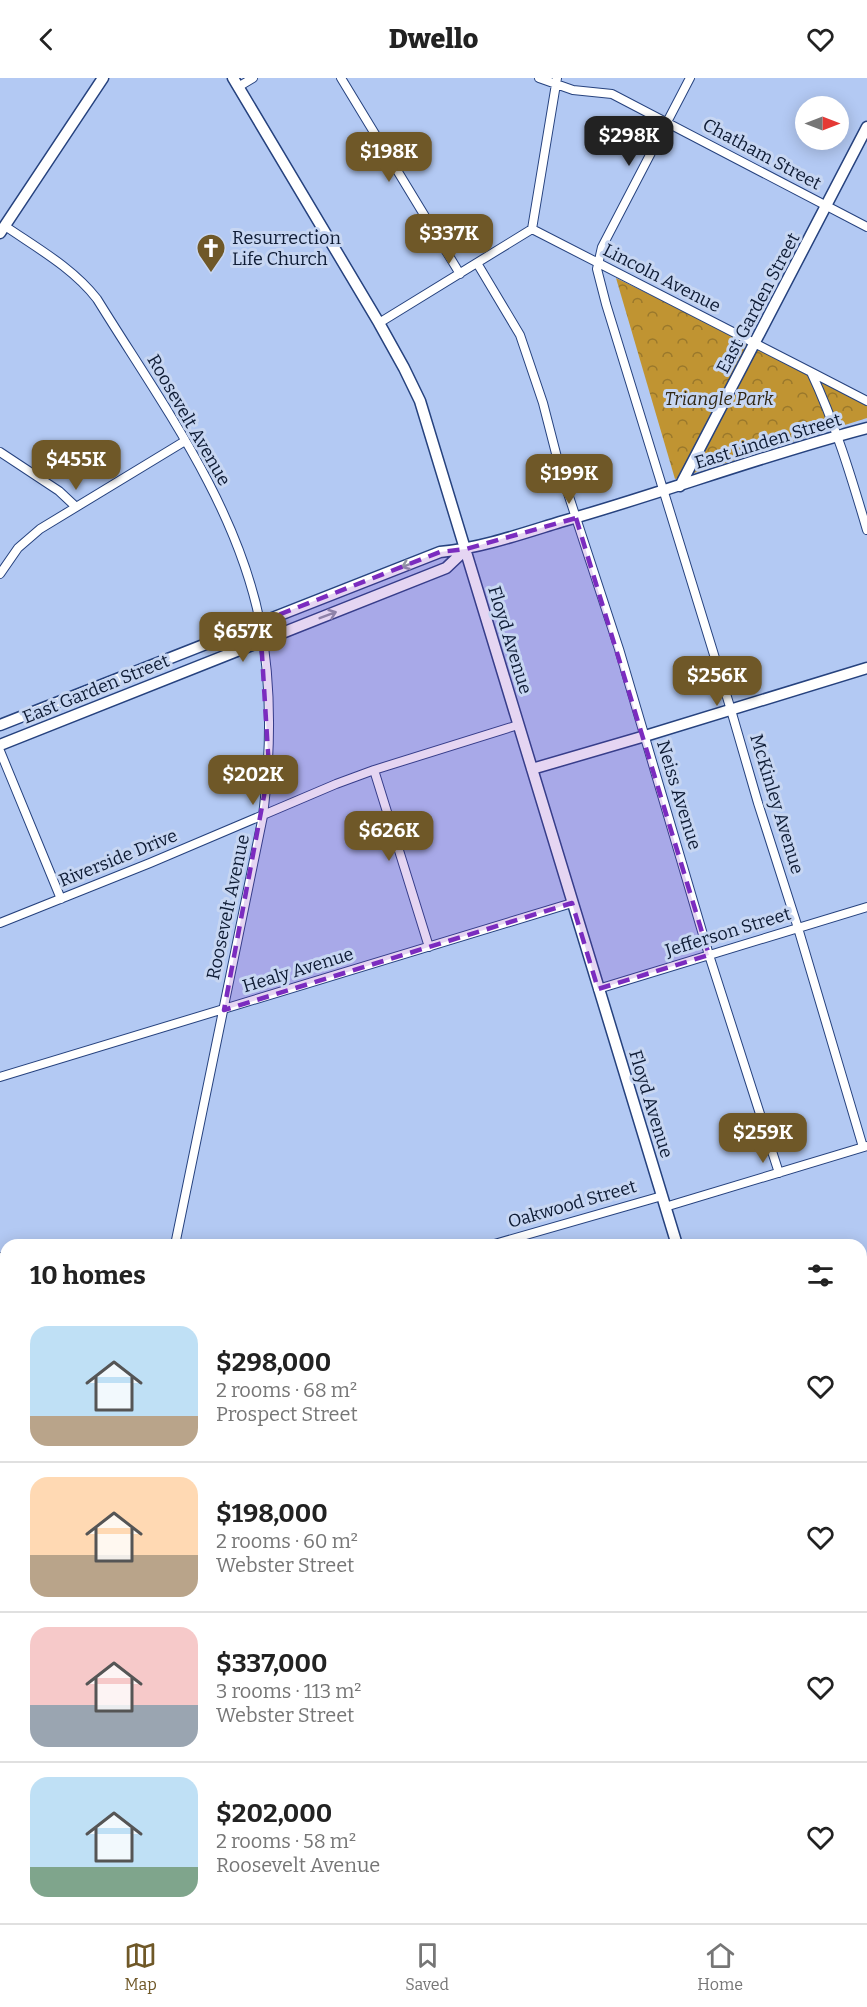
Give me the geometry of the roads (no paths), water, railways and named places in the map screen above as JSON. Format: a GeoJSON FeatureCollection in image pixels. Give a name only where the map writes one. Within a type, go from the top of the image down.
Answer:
{"type":"FeatureCollection","features":[{"type":"Feature","properties":{"kind":"street"},"geometry":{"type":"LineString","coordinates":[[2,230],[103,78]]}},
{"type":"Feature","properties":{"kind":"street"},"geometry":{"type":"LineString","coordinates":[[235,82],[253,78]]}},
{"type":"Feature","properties":{"kind":"street"},"geometry":{"type":"LineString","coordinates":[[341,78],[460,274]]}},
{"type":"Feature","properties":{"kind":"street","name":"Chatham Street"},"geometry":{"type":"LineString","coordinates":[[539,78],[556,82],[573,90],[612,94],[867,227]]}},
{"type":"Feature","properties":{"kind":"street"},"geometry":{"type":"LineString","coordinates":[[597,264],[602,246],[690,78]]}},
{"type":"Feature","properties":{"kind":"street","name":"Floyd Avenue"},"geometry":{"type":"LineString","coordinates":[[235,82],[379,323],[420,401],[675,1239]]}},
{"type":"Feature","properties":{"kind":"street"},"geometry":{"type":"LineString","coordinates":[[379,323],[532,229],[556,82]]}},
{"type":"Feature","properties":{"kind":"street","name":"East Garden Street"},"geometry":{"type":"LineString","coordinates":[[0,725],[440,552],[466,549],[680,486],[867,127]]}},
{"type":"Feature","properties":{"kind":"street","name":"Lincoln Avenue"},"geometry":{"type":"LineString","coordinates":[[532,229],[867,401]]}},
{"type":"Feature","properties":{"kind":"street","name":"Roosevelt Avenue"},"geometry":{"type":"LineString","coordinates":[[2,230],[72,272],[98,299],[209,483],[233,535],[260,622],[269,728],[269,769],[263,816],[176,1239]]}},
{"type":"Feature","properties":{"kind":"street","name":"Neiss Avenue"},"geometry":{"type":"LineString","coordinates":[[477,263],[520,335],[543,403],[560,469],[619,649],[709,955],[778,1173]]}},
{"type":"Feature","properties":{"kind":"street","name":"McKinley Avenue"},"geometry":{"type":"LineString","coordinates":[[597,264],[606,304],[865,1146]]}},
{"type":"Feature","properties":{"kind":"street"},"geometry":{"type":"LineString","coordinates":[[811,372],[838,435],[867,530]]}},
{"type":"Feature","properties":{"kind":"street","name":"East Linden Street"},"geometry":{"type":"LineString","coordinates":[[680,486],[751,461],[867,428]]}},
{"type":"Feature","properties":{"kind":"street"},"geometry":{"type":"LineString","coordinates":[[0,574],[18,548],[40,529],[185,441]]}},
{"type":"Feature","properties":{"kind":"street"},"geometry":{"type":"LineString","coordinates":[[0,453],[59,491],[75,506]]}},
{"type":"Feature","properties":{"kind":"street","name":"East Garden Street"},"geometry":{"type":"LineString","coordinates":[[0,745],[446,568],[466,549]]}},
{"type":"Feature","properties":{"kind":"street"},"geometry":{"type":"LineString","coordinates":[[532,769],[867,668]]}},
{"type":"Feature","properties":{"kind":"street","name":"Riverside Drive"},"geometry":{"type":"LineString","coordinates":[[0,923],[336,784],[518,725]]}},
{"type":"Feature","properties":{"kind":"street"},"geometry":{"type":"LineString","coordinates":[[0,751],[61,899]]}},
{"type":"Feature","properties":{"kind":"street"},"geometry":{"type":"LineString","coordinates":[[374,770],[429,947]]}},
{"type":"Feature","properties":{"kind":"street","name":"Healy Avenue"},"geometry":{"type":"LineString","coordinates":[[0,1077],[572,903]]}},
{"type":"Feature","properties":{"kind":"street","name":"Jefferson Street"},"geometry":{"type":"LineString","coordinates":[[598,989],[867,907]]}},
{"type":"Feature","properties":{"kind":"street"},"geometry":{"type":"LineString","coordinates":[[665,1207],[865,1146]]}},
{"type":"Feature","properties":{"kind":"street","name":"Oakwood Street"},"geometry":{"type":"LineString","coordinates":[[512,1239],[662,1196]]}},
{"type":"Feature","properties":{"kind":"place","name":"Resurrection Life Church"},"geometry":{"type":"Point","coordinates":[211,274]}},
{"type":"Feature","properties":{"kind":"park label","name":"Triangle Park"},"geometry":{"type":"Point","coordinates":[719,399]}}]}
